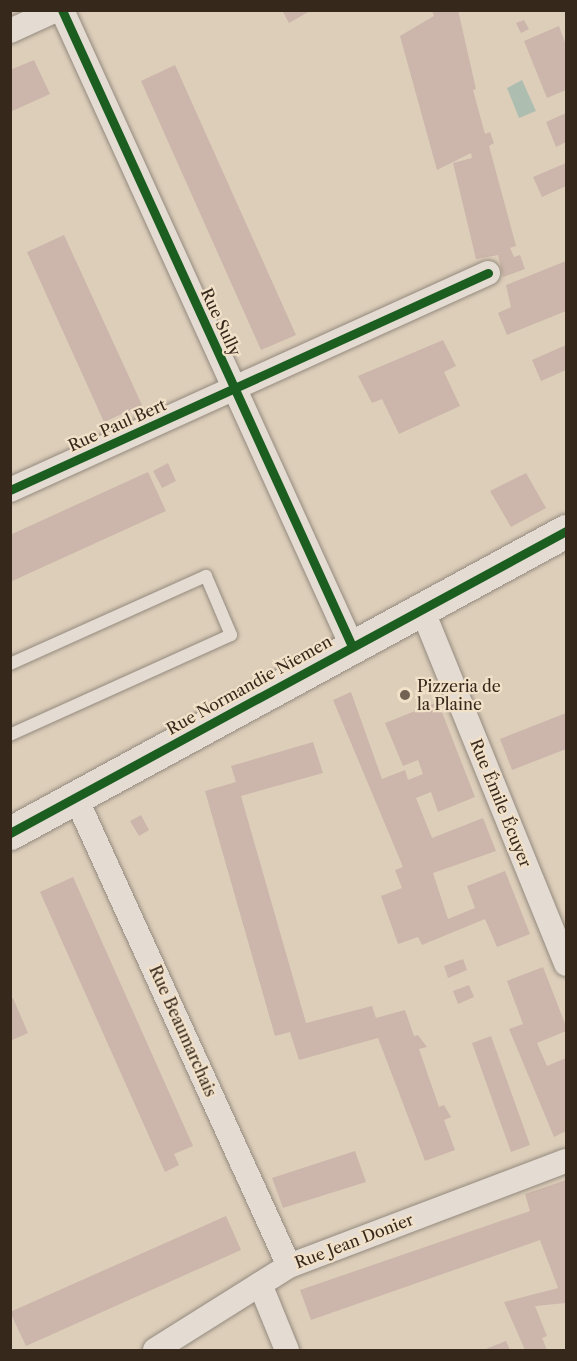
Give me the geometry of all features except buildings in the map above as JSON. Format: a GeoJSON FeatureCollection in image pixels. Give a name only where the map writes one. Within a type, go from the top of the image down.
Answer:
{"type":"FeatureCollection","features":[{"type":"Feature","properties":{"kind":"main road","name":"Rue Normandie Niemen"},"geometry":{"type":"LineString","coordinates":[[10,833],[567,531]]}},
{"type":"Feature","properties":{"kind":"street"},"geometry":{"type":"LineString","coordinates":[[10,31],[56,10]]}},
{"type":"Feature","properties":{"kind":"street","name":"Rue Sully"},"geometry":{"type":"LineString","coordinates":[[62,10],[352,646]]}},
{"type":"Feature","properties":{"kind":"street","name":"Rue Paul Bert"},"geometry":{"type":"LineString","coordinates":[[10,490],[488,273]]}},
{"type":"Feature","properties":{"kind":"street","name":"Rue Émile Écuyer"},"geometry":{"type":"LineString","coordinates":[[422,609],[567,964]]}},
{"type":"Feature","properties":{"kind":"street","name":"Rue Beaumarchais"},"geometry":{"type":"LineString","coordinates":[[75,796],[289,1266]]}},
{"type":"Feature","properties":{"kind":"street","name":"Rue Jean Donier"},"geometry":{"type":"LineString","coordinates":[[155,1350],[289,1266],[567,1161]]}},
{"type":"Feature","properties":{"kind":"street"},"geometry":{"type":"LineString","coordinates":[[261,1284],[287,1350]]}},
{"type":"Feature","properties":{"kind":"lane"},"geometry":{"type":"LineString","coordinates":[[10,664],[206,576],[231,635],[10,735]]}},
{"type":"Feature","properties":{"kind":"shaded area"},"geometry":{"type":"Polygon","coordinates":[[[522,80],[536,111],[519,118],[507,88],[522,80]]]}},
{"type":"Feature","properties":{"kind":"cycle path"},"geometry":{"type":"LineString","coordinates":[[62,10],[352,646]]}},
{"type":"Feature","properties":{"kind":"cycle path"},"geometry":{"type":"LineString","coordinates":[[10,490],[488,273]]}},
{"type":"Feature","properties":{"kind":"cycle path"},"geometry":{"type":"LineString","coordinates":[[10,833],[566,531]]}},
{"type":"Feature","properties":{"kind":"place","name":"Pizzeria de la Plaine"},"geometry":{"type":"Point","coordinates":[405,695]}}]}
